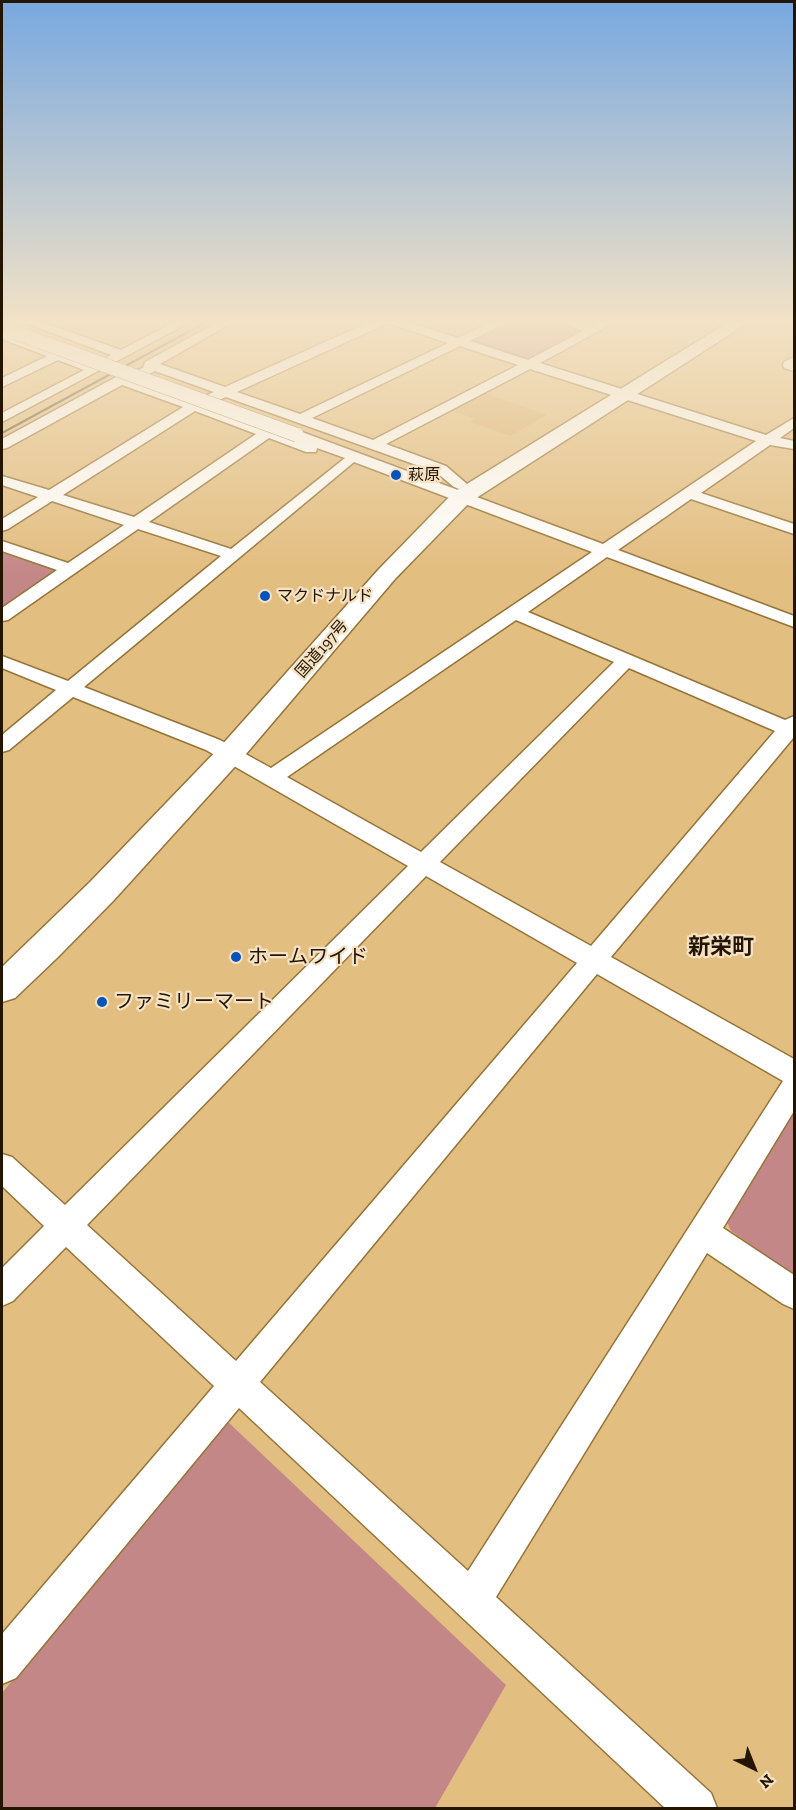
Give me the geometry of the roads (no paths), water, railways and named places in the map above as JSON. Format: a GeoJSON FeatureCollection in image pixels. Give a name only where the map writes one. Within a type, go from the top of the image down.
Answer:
{"type":"FeatureCollection","features":[{"type":"Feature","properties":{"kind":"highway","name":"国道197号"},"geometry":{"type":"LineString","coordinates":[[2,965],[24,946],[130,837],[221,749],[387,574],[461,490],[597,404]]}},
{"type":"Feature","properties":{"kind":"highway","name":"国道197号"},"geometry":{"type":"LineString","coordinates":[[2,988],[46,948],[102,891],[221,749]]}},
{"type":"Feature","properties":{"kind":"street"},"geometry":{"type":"LineString","coordinates":[[2,418],[27,404]]}},
{"type":"Feature","properties":{"kind":"street"},"geometry":{"type":"LineString","coordinates":[[2,446],[77,404]]}},
{"type":"Feature","properties":{"kind":"street"},"geometry":{"type":"LineString","coordinates":[[190,404],[405,483],[461,490]]}},
{"type":"Feature","properties":{"kind":"street"},"geometry":{"type":"LineString","coordinates":[[2,526],[197,404]]}},
{"type":"Feature","properties":{"kind":"street"},"geometry":{"type":"LineString","coordinates":[[233,404],[612,546],[795,607]]}},
{"type":"Feature","properties":{"kind":"street"},"geometry":{"type":"LineString","coordinates":[[251,404],[301,428],[374,446],[441,469],[461,490]]}},
{"type":"Feature","properties":{"kind":"street"},"geometry":{"type":"LineString","coordinates":[[301,428],[345,404]]}},
{"type":"Feature","properties":{"kind":"street"},"geometry":{"type":"LineString","coordinates":[[374,446],[453,404]]}},
{"type":"Feature","properties":{"kind":"street"},"geometry":{"type":"LineString","coordinates":[[656,404],[768,440],[795,445]]}},
{"type":"Feature","properties":{"kind":"street"},"geometry":{"type":"LineString","coordinates":[[273,777],[795,422]]}},
{"type":"Feature","properties":{"kind":"street"},"geometry":{"type":"LineString","coordinates":[[2,616],[267,433]]}},
{"type":"Feature","properties":{"kind":"street"},"geometry":{"type":"LineString","coordinates":[[2,745],[347,462]]}},
{"type":"Feature","properties":{"kind":"street"},"geometry":{"type":"LineString","coordinates":[[2,480],[234,555]]}},
{"type":"Feature","properties":{"kind":"street"},"geometry":{"type":"LineString","coordinates":[[690,494],[795,529]]}},
{"type":"Feature","properties":{"kind":"street"},"geometry":{"type":"LineString","coordinates":[[2,546],[70,569]]}},
{"type":"Feature","properties":{"kind":"street"},"geometry":{"type":"LineString","coordinates":[[612,546],[795,622]]}},
{"type":"Feature","properties":{"kind":"street"},"geometry":{"type":"LineString","coordinates":[[2,1664],[793,727],[515,613]]}},
{"type":"Feature","properties":{"kind":"street"},"geometry":{"type":"LineString","coordinates":[[2,1290],[626,660]]}},
{"type":"Feature","properties":{"kind":"street"},"geometry":{"type":"LineString","coordinates":[[2,662],[221,749],[795,1074]]}},
{"type":"Feature","properties":{"kind":"street"},"geometry":{"type":"LineString","coordinates":[[471,1601],[795,1087]]}},
{"type":"Feature","properties":{"kind":"street"},"geometry":{"type":"LineString","coordinates":[[2,1167],[696,1809]]}},
{"type":"Feature","properties":{"kind":"street"},"geometry":{"type":"LineString","coordinates":[[704,1233],[795,1293]]}},
{"type":"Feature","properties":{"kind":"railway"},"geometry":{"type":"LineString","coordinates":[[2,433],[55,404]]}},
{"type":"Feature","properties":{"kind":"place","name":"萩原"},"geometry":{"type":"Point","coordinates":[396,475]}},
{"type":"Feature","properties":{"kind":"place","name":"マクドナルド"},"geometry":{"type":"Point","coordinates":[265,596]}},
{"type":"Feature","properties":{"kind":"place","name":"ホームワイド"},"geometry":{"type":"Point","coordinates":[236,957]}},
{"type":"Feature","properties":{"kind":"place","name":"ファミリーマート"},"geometry":{"type":"Point","coordinates":[102,1002]}},
{"type":"Feature","properties":{"kind":"district","name":"新栄町"},"geometry":{"type":"Point","coordinates":[721,948]}}]}
